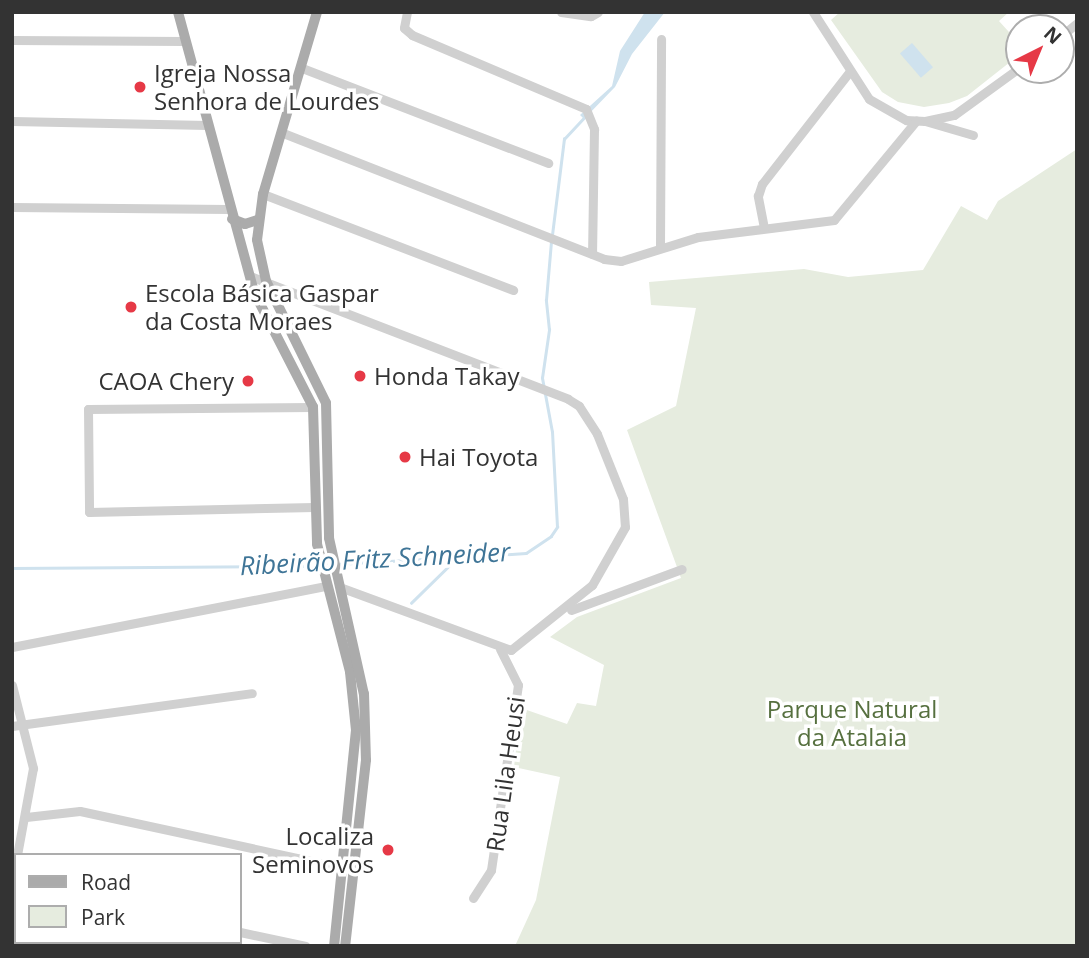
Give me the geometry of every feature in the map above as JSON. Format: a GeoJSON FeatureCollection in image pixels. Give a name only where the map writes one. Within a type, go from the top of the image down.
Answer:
{"type":"FeatureCollection","features":[{"type":"Feature","properties":{"kind":"main road"},"geometry":{"type":"LineString","coordinates":[[178,12],[250,276],[313,407],[314,507],[319,556],[350,672],[356,730],[334,946]]}},
{"type":"Feature","properties":{"kind":"main road"},"geometry":{"type":"LineString","coordinates":[[317,12],[257,220],[266,281],[326,403],[331,555],[357,653],[367,736],[345,946]]}},
{"type":"Feature","properties":{"kind":"main road"},"geometry":{"type":"LineString","coordinates":[[231,214],[245,224],[257,220]]}},
{"type":"Feature","properties":{"kind":"street"},"geometry":{"type":"LineString","coordinates":[[407,12],[406,31],[586,109],[592,118],[592,254]]}},
{"type":"Feature","properties":{"kind":"street"},"geometry":{"type":"LineString","coordinates":[[561,12],[592,16],[598,12]]}},
{"type":"Feature","properties":{"kind":"street"},"geometry":{"type":"LineString","coordinates":[[813,12],[850,71],[876,105],[973,135]]}},
{"type":"Feature","properties":{"kind":"street"},"geometry":{"type":"LineString","coordinates":[[660,247],[661,39]]}},
{"type":"Feature","properties":{"kind":"street"},"geometry":{"type":"LineString","coordinates":[[12,40],[185,41]]}},
{"type":"Feature","properties":{"kind":"street"},"geometry":{"type":"LineString","coordinates":[[302,68],[548,163]]}},
{"type":"Feature","properties":{"kind":"street"},"geometry":{"type":"LineString","coordinates":[[764,228],[758,196],[762,184],[850,71]]}},
{"type":"Feature","properties":{"kind":"street"},"geometry":{"type":"LineString","coordinates":[[283,133],[564,244],[621,261],[660,247],[840,217],[921,121],[964,109],[1005,78]]}},
{"type":"Feature","properties":{"kind":"street"},"geometry":{"type":"LineString","coordinates":[[12,121],[207,125]]}},
{"type":"Feature","properties":{"kind":"street"},"geometry":{"type":"LineString","coordinates":[[263,194],[513,290]]}},
{"type":"Feature","properties":{"kind":"street"},"geometry":{"type":"LineString","coordinates":[[12,207],[231,214]]}},
{"type":"Feature","properties":{"kind":"street"},"geometry":{"type":"LineString","coordinates":[[250,276],[568,399],[587,417],[627,514],[611,556],[592,585],[563,613],[515,648],[500,649],[340,587]]}},
{"type":"Feature","properties":{"kind":"street"},"geometry":{"type":"LineString","coordinates":[[313,407],[88,409],[89,512],[314,507]]}},
{"type":"Feature","properties":{"kind":"street"},"geometry":{"type":"LineString","coordinates":[[563,613],[682,569]]}},
{"type":"Feature","properties":{"kind":"street"},"geometry":{"type":"LineString","coordinates":[[12,647],[325,582]]}},
{"type":"Feature","properties":{"kind":"street","name":"Rua Lila Heusi"},"geometry":{"type":"LineString","coordinates":[[473,898],[491,870],[518,685],[500,649]]}},
{"type":"Feature","properties":{"kind":"street"},"geometry":{"type":"LineString","coordinates":[[12,685],[26,725],[33,768],[17,853]]}},
{"type":"Feature","properties":{"kind":"street"},"geometry":{"type":"LineString","coordinates":[[12,726],[252,694]]}},
{"type":"Feature","properties":{"kind":"street"},"geometry":{"type":"LineString","coordinates":[[26,817],[80,811],[343,868]]}},
{"type":"Feature","properties":{"kind":"street"},"geometry":{"type":"LineString","coordinates":[[242,932],[306,946]]}},
{"type":"Feature","properties":{"kind":"green space"},"geometry":{"type":"Polygon","coordinates":[[[840,12],[1009,12],[999,21],[1005,28],[1005,66],[967,96],[949,103],[924,107],[898,102],[882,92],[831,20],[840,12]]]}},
{"type":"Feature","properties":{"kind":"green space","name":"Parque Natural da Atalaia"},"geometry":{"type":"Polygon","coordinates":[[[1077,149],[1077,946],[515,946],[536,900],[560,777],[514,767],[521,708],[567,724],[577,703],[596,706],[604,665],[550,637],[577,617],[681,578],[627,430],[676,406],[696,308],[651,305],[649,282],[804,269],[848,277],[923,270],[961,206],[987,220],[998,201],[1077,149]]]}},
{"type":"Feature","properties":{"kind":"water"},"geometry":{"type":"Polygon","coordinates":[[[645,12],[665,12],[632,54],[615,87],[584,119],[580,115],[612,86],[620,51],[645,12]]]}},
{"type":"Feature","properties":{"kind":"water"},"geometry":{"type":"Polygon","coordinates":[[[912,43],[933,67],[921,78],[900,53],[912,43]]]}},
{"type":"Feature","properties":{"kind":"waterway","name":"Ribeirão Fritz Schneider"},"geometry":{"type":"LineString","coordinates":[[552,235],[564,139],[586,115]]}},
{"type":"Feature","properties":{"kind":"waterway","name":"Ribeirão Fritz Schneider"},"geometry":{"type":"LineString","coordinates":[[337,564],[526,553],[551,536],[557,527],[552,432],[542,378],[549,330],[546,300],[551,242]]}},
{"type":"Feature","properties":{"kind":"waterway"},"geometry":{"type":"LineString","coordinates":[[411,603],[460,555]]}},
{"type":"Feature","properties":{"kind":"waterway","name":"Ribeirão Fritz Schneider"},"geometry":{"type":"LineString","coordinates":[[12,568],[320,566]]}},
{"type":"Feature","properties":{"kind":"place","name":"Igreja Nossa Senhora de Lourdes"},"geometry":{"type":"Point","coordinates":[140,87]}},
{"type":"Feature","properties":{"kind":"place","name":"Escola Básica Gaspar da Costa Moraes"},"geometry":{"type":"Point","coordinates":[131,307]}},
{"type":"Feature","properties":{"kind":"place","name":"Honda Takay"},"geometry":{"type":"Point","coordinates":[360,376]}},
{"type":"Feature","properties":{"kind":"place","name":"CAOA Chery"},"geometry":{"type":"Point","coordinates":[248,381]}},
{"type":"Feature","properties":{"kind":"place","name":"Hai Toyota"},"geometry":{"type":"Point","coordinates":[405,457]}},
{"type":"Feature","properties":{"kind":"place","name":"Localiza Seminovos"},"geometry":{"type":"Point","coordinates":[388,850]}}]}
